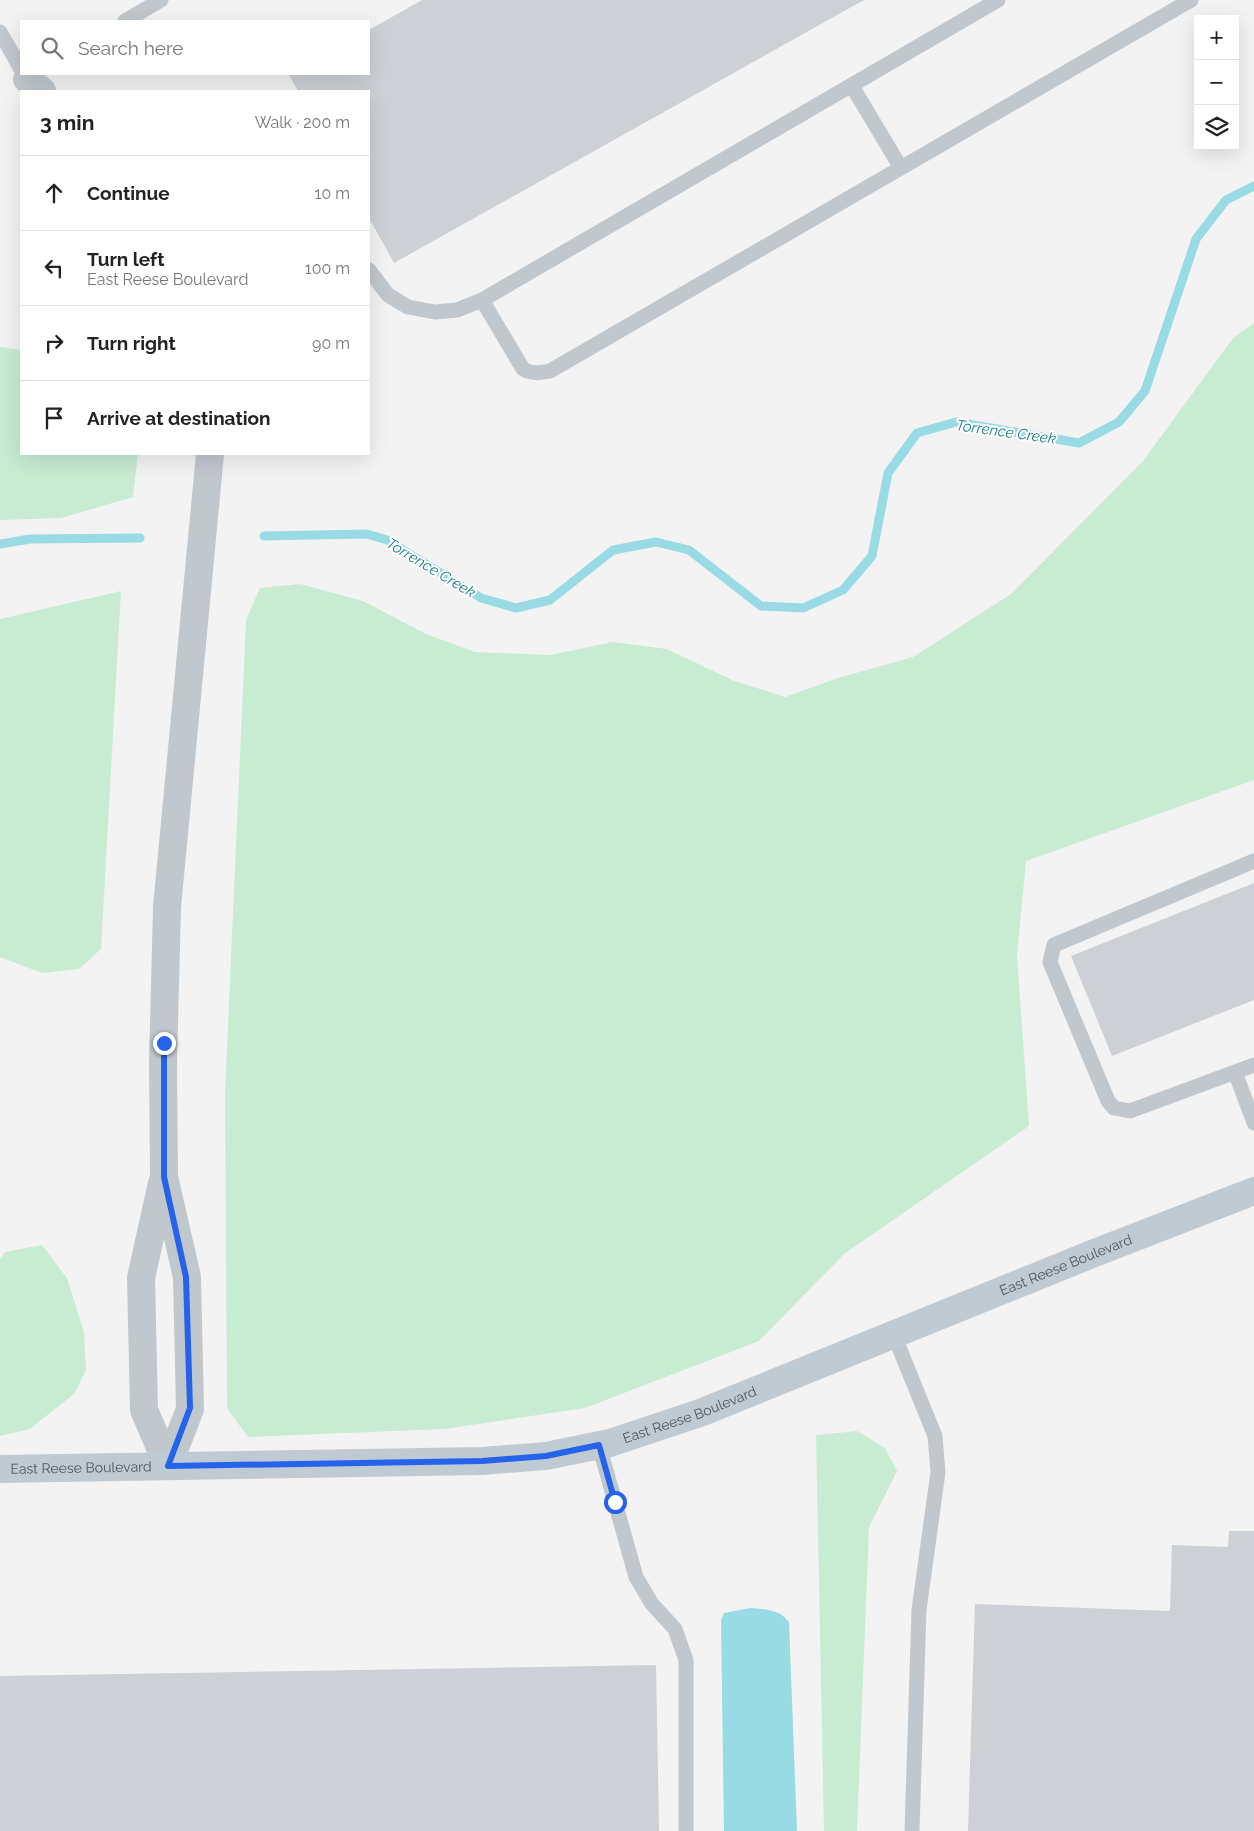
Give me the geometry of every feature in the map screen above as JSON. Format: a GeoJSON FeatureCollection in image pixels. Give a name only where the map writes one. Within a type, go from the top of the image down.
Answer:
{"type":"FeatureCollection","features":[{"type":"Feature","properties":{"kind":"street"},"geometry":{"type":"LineString","coordinates":[[168,1466],[190,1408],[186,1277],[164,1177],[167,907],[210,455]]}},
{"type":"Feature","properties":{"kind":"street"},"geometry":{"type":"LineString","coordinates":[[164,1177],[141,1278],[144,1410],[168,1466]]}},
{"type":"Feature","properties":{"kind":"street","name":"East Reese Boulevard"},"geometry":{"type":"LineString","coordinates":[[0,1470],[482,1461],[546,1456],[610,1443],[700,1413],[1092,1254],[1254,1191]]}},
{"type":"Feature","properties":{"kind":"lane"},"geometry":{"type":"LineString","coordinates":[[127,20],[161,0]]}},
{"type":"Feature","properties":{"kind":"lane"},"geometry":{"type":"LineString","coordinates":[[370,271],[388,295],[408,307],[435,312],[457,310],[482,300],[998,0]]}},
{"type":"Feature","properties":{"kind":"lane"},"geometry":{"type":"LineString","coordinates":[[482,300],[523,369],[541,373],[550,371],[1191,0]]}},
{"type":"Feature","properties":{"kind":"lane"},"geometry":{"type":"LineString","coordinates":[[0,32],[20,62]]}},
{"type":"Feature","properties":{"kind":"lane"},"geometry":{"type":"LineString","coordinates":[[852,86],[901,168]]}},
{"type":"Feature","properties":{"kind":"lane"},"geometry":{"type":"LineString","coordinates":[[1254,861],[1054,945],[1050,962],[1108,1101],[1114,1108],[1130,1111],[1254,1065]]}},
{"type":"Feature","properties":{"kind":"lane"},"geometry":{"type":"LineString","coordinates":[[1235,1072],[1254,1123]]}},
{"type":"Feature","properties":{"kind":"lane"},"geometry":{"type":"LineString","coordinates":[[894,1335],[935,1436],[938,1472],[919,1610],[912,1831]]}},
{"type":"Feature","properties":{"kind":"lane"},"geometry":{"type":"LineString","coordinates":[[599,1445],[636,1577],[652,1604],[675,1629],[686,1660],[686,1831]]}},
{"type":"Feature","properties":{"kind":"green space"},"geometry":{"type":"Polygon","coordinates":[[[1254,323],[1254,780],[1026,861],[1017,956],[1029,1126],[844,1254],[759,1341],[585,1408],[444,1429],[248,1437],[227,1408],[225,1093],[246,620],[260,588],[300,584],[363,601],[426,634],[475,652],[550,655],[613,642],[667,649],[732,680],[785,697],[838,678],[913,657],[1011,594],[1143,461],[1233,338],[1254,323]]]}},
{"type":"Feature","properties":{"kind":"green space"},"geometry":{"type":"Polygon","coordinates":[[[0,347],[20,350],[20,455],[138,455],[133,497],[61,518],[0,520],[0,347]]]}},
{"type":"Feature","properties":{"kind":"green space"},"geometry":{"type":"Polygon","coordinates":[[[121,591],[101,949],[79,969],[42,973],[0,957],[0,619],[121,591]]]}},
{"type":"Feature","properties":{"kind":"green space"},"geometry":{"type":"Polygon","coordinates":[[[42,1245],[67,1278],[84,1332],[86,1370],[75,1393],[30,1429],[0,1436],[0,1259],[5,1252],[42,1245]]]}},
{"type":"Feature","properties":{"kind":"green space"},"geometry":{"type":"Polygon","coordinates":[[[857,1431],[885,1448],[897,1471],[869,1527],[857,1831],[824,1831],[816,1435],[857,1431]]]}},
{"type":"Feature","properties":{"kind":"water"},"geometry":{"type":"Polygon","coordinates":[[[750,1608],[776,1612],[789,1622],[797,1831],[724,1831],[721,1620],[724,1613],[750,1608]]]}},
{"type":"Feature","properties":{"kind":"building"},"geometry":{"type":"Polygon","coordinates":[[[422,0],[864,0],[394,263],[370,220],[370,90],[297,90],[289,75],[370,75],[370,29],[422,0]]]}},
{"type":"Feature","properties":{"kind":"building"},"geometry":{"type":"Polygon","coordinates":[[[1254,883],[1254,1000],[1112,1056],[1071,956],[1254,883]]]}},
{"type":"Feature","properties":{"kind":"building"},"geometry":{"type":"Polygon","coordinates":[[[1229,1531],[1254,1531],[1254,1831],[968,1831],[975,1604],[1170,1611],[1172,1545],[1228,1547],[1229,1531]]]}},
{"type":"Feature","properties":{"kind":"building"},"geometry":{"type":"Polygon","coordinates":[[[656,1665],[659,1831],[0,1831],[0,1676],[656,1665]]]}},
{"type":"Feature","properties":{"kind":"waterway","name":"Torrence Creek"},"geometry":{"type":"LineString","coordinates":[[264,536],[367,534],[387,540],[481,598],[516,608],[550,600],[613,550],[656,542],[689,550],[761,606],[803,608],[843,590],[872,556],[888,473],[917,433],[956,422],[1079,443],[1119,422],[1145,391],[1196,239],[1226,200],[1254,186]]}},
{"type":"Feature","properties":{"kind":"waterway","name":"Torrence Creek"},"geometry":{"type":"LineString","coordinates":[[0,544],[30,539],[140,538]]}},
{"type":"Feature","properties":{"kind":"route"},"geometry":{"type":"LineString","coordinates":[[164,1043],[164,1177],[186,1277],[190,1408],[168,1466],[482,1461],[546,1456],[599,1445],[615,1502]]}}]}
